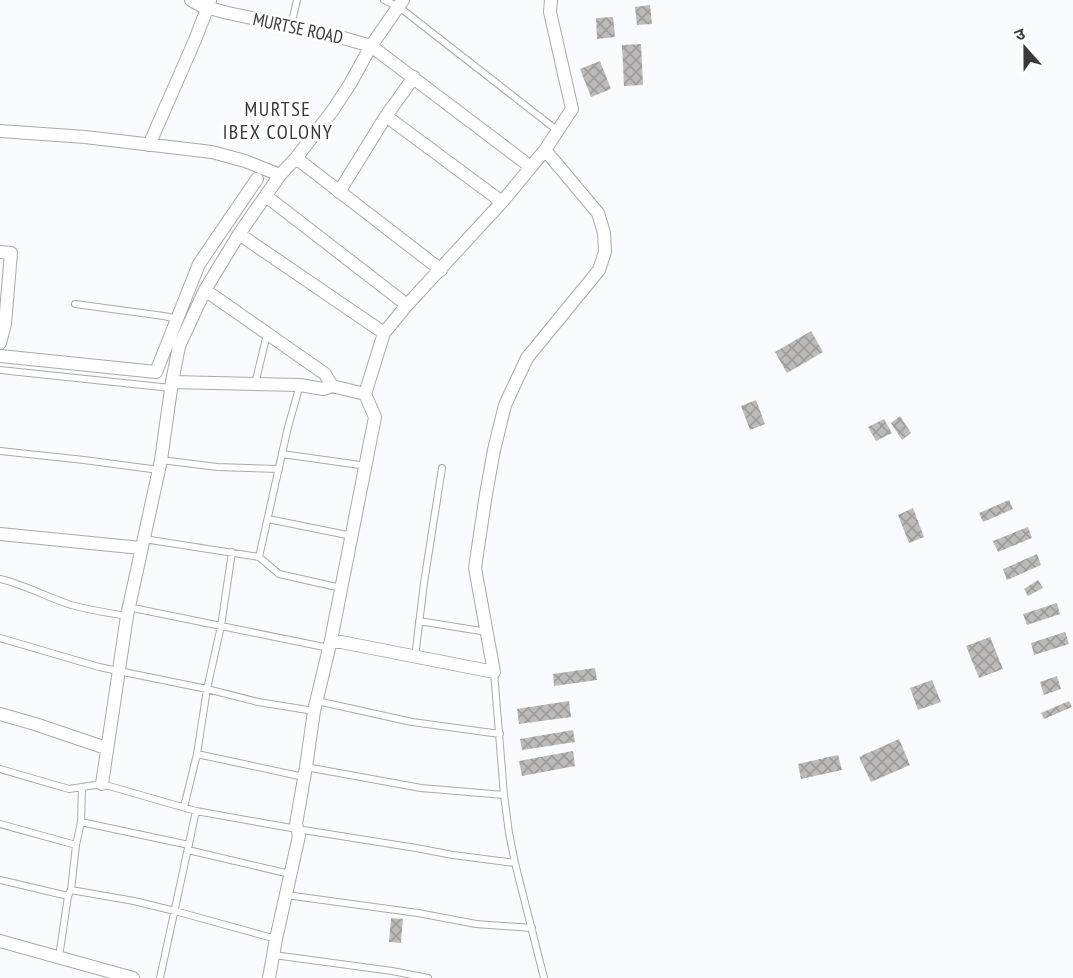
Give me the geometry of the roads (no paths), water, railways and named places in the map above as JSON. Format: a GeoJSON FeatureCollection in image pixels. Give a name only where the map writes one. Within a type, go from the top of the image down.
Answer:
{"type":"FeatureCollection","features":[{"type":"Feature","properties":{"kind":"street","name":"MURTSE ROAD"},"geometry":{"type":"LineString","coordinates":[[191,0],[209,4],[228,13],[333,35],[371,46],[531,167]]}},
{"type":"Feature","properties":{"kind":"street"},"geometry":{"type":"LineString","coordinates":[[269,978],[299,836],[296,824],[315,706],[367,466],[375,417],[365,394],[384,333],[502,202],[545,150],[572,109],[550,12],[551,0]]}},
{"type":"Feature","properties":{"kind":"street"},"geometry":{"type":"LineString","coordinates":[[102,784],[127,612],[160,465],[179,346],[205,290],[239,234],[280,175],[333,110],[371,46],[401,3]]}},
{"type":"Feature","properties":{"kind":"street"},"geometry":{"type":"LineString","coordinates":[[149,145],[209,4]]}},
{"type":"Feature","properties":{"kind":"street"},"geometry":{"type":"LineString","coordinates":[[339,192],[386,116],[414,77]]}},
{"type":"Feature","properties":{"kind":"street"},"geometry":{"type":"LineString","coordinates":[[386,116],[502,202]]}},
{"type":"Feature","properties":{"kind":"street"},"geometry":{"type":"LineString","coordinates":[[0,131],[85,137],[212,152],[245,161],[280,175]]}},
{"type":"Feature","properties":{"kind":"street"},"geometry":{"type":"LineString","coordinates":[[330,644],[494,672],[475,568],[494,450],[505,405],[527,358],[599,270],[605,252],[604,233],[598,213],[545,150]]}},
{"type":"Feature","properties":{"kind":"street"},"geometry":{"type":"LineString","coordinates":[[296,158],[441,270]]}},
{"type":"Feature","properties":{"kind":"street"},"geometry":{"type":"LineString","coordinates":[[0,356],[156,372],[199,264],[257,179]]}},
{"type":"Feature","properties":{"kind":"street"},"geometry":{"type":"LineString","coordinates":[[266,196],[407,305]]}},
{"type":"Feature","properties":{"kind":"street"},"geometry":{"type":"LineString","coordinates":[[239,234],[384,333]]}},
{"type":"Feature","properties":{"kind":"street"},"geometry":{"type":"LineString","coordinates":[[0,252],[11,253],[4,275],[3,324],[0,343]]}},
{"type":"Feature","properties":{"kind":"street"},"geometry":{"type":"LineString","coordinates":[[205,290],[324,374],[332,386]]}},
{"type":"Feature","properties":{"kind":"street"},"geometry":{"type":"LineString","coordinates":[[172,385],[300,385],[322,389],[332,386],[365,394]]}},
{"type":"Feature","properties":{"kind":"street"},"geometry":{"type":"LineString","coordinates":[[0,534],[142,544]]}},
{"type":"Feature","properties":{"kind":"street"},"geometry":{"type":"LineString","coordinates":[[0,714],[106,748]]}},
{"type":"Feature","properties":{"kind":"street"},"geometry":{"type":"LineString","coordinates":[[0,941],[133,978]]}},
{"type":"Feature","properties":{"kind":"lane"},"geometry":{"type":"LineString","coordinates":[[291,27],[297,0]]}},
{"type":"Feature","properties":{"kind":"lane"},"geometry":{"type":"LineString","coordinates":[[384,0],[401,3],[558,131]]}},
{"type":"Feature","properties":{"kind":"lane"},"geometry":{"type":"LineString","coordinates":[[75,304],[177,319]]}},
{"type":"Feature","properties":{"kind":"lane"},"geometry":{"type":"LineString","coordinates":[[255,384],[267,334]]}},
{"type":"Feature","properties":{"kind":"lane"},"geometry":{"type":"LineString","coordinates":[[0,370],[172,385]]}},
{"type":"Feature","properties":{"kind":"lane"},"geometry":{"type":"LineString","coordinates":[[259,556],[288,427],[300,385]]}},
{"type":"Feature","properties":{"kind":"lane"},"geometry":{"type":"LineString","coordinates":[[0,451],[160,465],[279,469]]}},
{"type":"Feature","properties":{"kind":"lane"},"geometry":{"type":"LineString","coordinates":[[282,454],[367,466]]}},
{"type":"Feature","properties":{"kind":"lane"},"geometry":{"type":"LineString","coordinates":[[415,657],[442,468]]}},
{"type":"Feature","properties":{"kind":"lane"},"geometry":{"type":"LineString","coordinates":[[268,519],[352,536]]}},
{"type":"Feature","properties":{"kind":"lane"},"geometry":{"type":"LineString","coordinates":[[142,544],[259,556],[279,574],[341,588]]}},
{"type":"Feature","properties":{"kind":"lane"},"geometry":{"type":"LineString","coordinates":[[184,807],[197,754],[232,552]]}},
{"type":"Feature","properties":{"kind":"lane"},"geometry":{"type":"LineString","coordinates":[[0,579],[99,612],[127,612],[330,644]]}},
{"type":"Feature","properties":{"kind":"lane"},"geometry":{"type":"LineString","coordinates":[[419,621],[488,632]]}},
{"type":"Feature","properties":{"kind":"lane"},"geometry":{"type":"LineString","coordinates":[[0,638],[118,671],[258,702],[315,706],[500,734]]}},
{"type":"Feature","properties":{"kind":"lane"},"geometry":{"type":"LineString","coordinates":[[494,672],[509,833],[514,863],[544,978]]}},
{"type":"Feature","properties":{"kind":"lane"},"geometry":{"type":"LineString","coordinates":[[197,754],[421,788],[504,795]]}},
{"type":"Feature","properties":{"kind":"lane"},"geometry":{"type":"LineString","coordinates":[[0,769],[69,789],[102,784],[196,811],[453,855],[514,863]]}},
{"type":"Feature","properties":{"kind":"lane"},"geometry":{"type":"LineString","coordinates":[[59,957],[81,822],[82,787]]}},
{"type":"Feature","properties":{"kind":"lane"},"geometry":{"type":"LineString","coordinates":[[160,978],[196,811]]}},
{"type":"Feature","properties":{"kind":"lane"},"geometry":{"type":"LineString","coordinates":[[81,822],[189,847],[290,874]]}},
{"type":"Feature","properties":{"kind":"lane"},"geometry":{"type":"LineString","coordinates":[[0,824],[76,845]]}},
{"type":"Feature","properties":{"kind":"lane"},"geometry":{"type":"LineString","coordinates":[[0,880],[69,893],[134,901],[276,939]]}},
{"type":"Feature","properties":{"kind":"lane"},"geometry":{"type":"LineString","coordinates":[[286,895],[418,913],[476,924],[532,928]]}},
{"type":"Feature","properties":{"kind":"lane"},"geometry":{"type":"LineString","coordinates":[[273,955],[428,978]]}},
{"type":"Feature","properties":{"kind":"district","name":"MURTSE IBEX COLONY"},"geometry":{"type":"Point","coordinates":[278,120]}}]}
